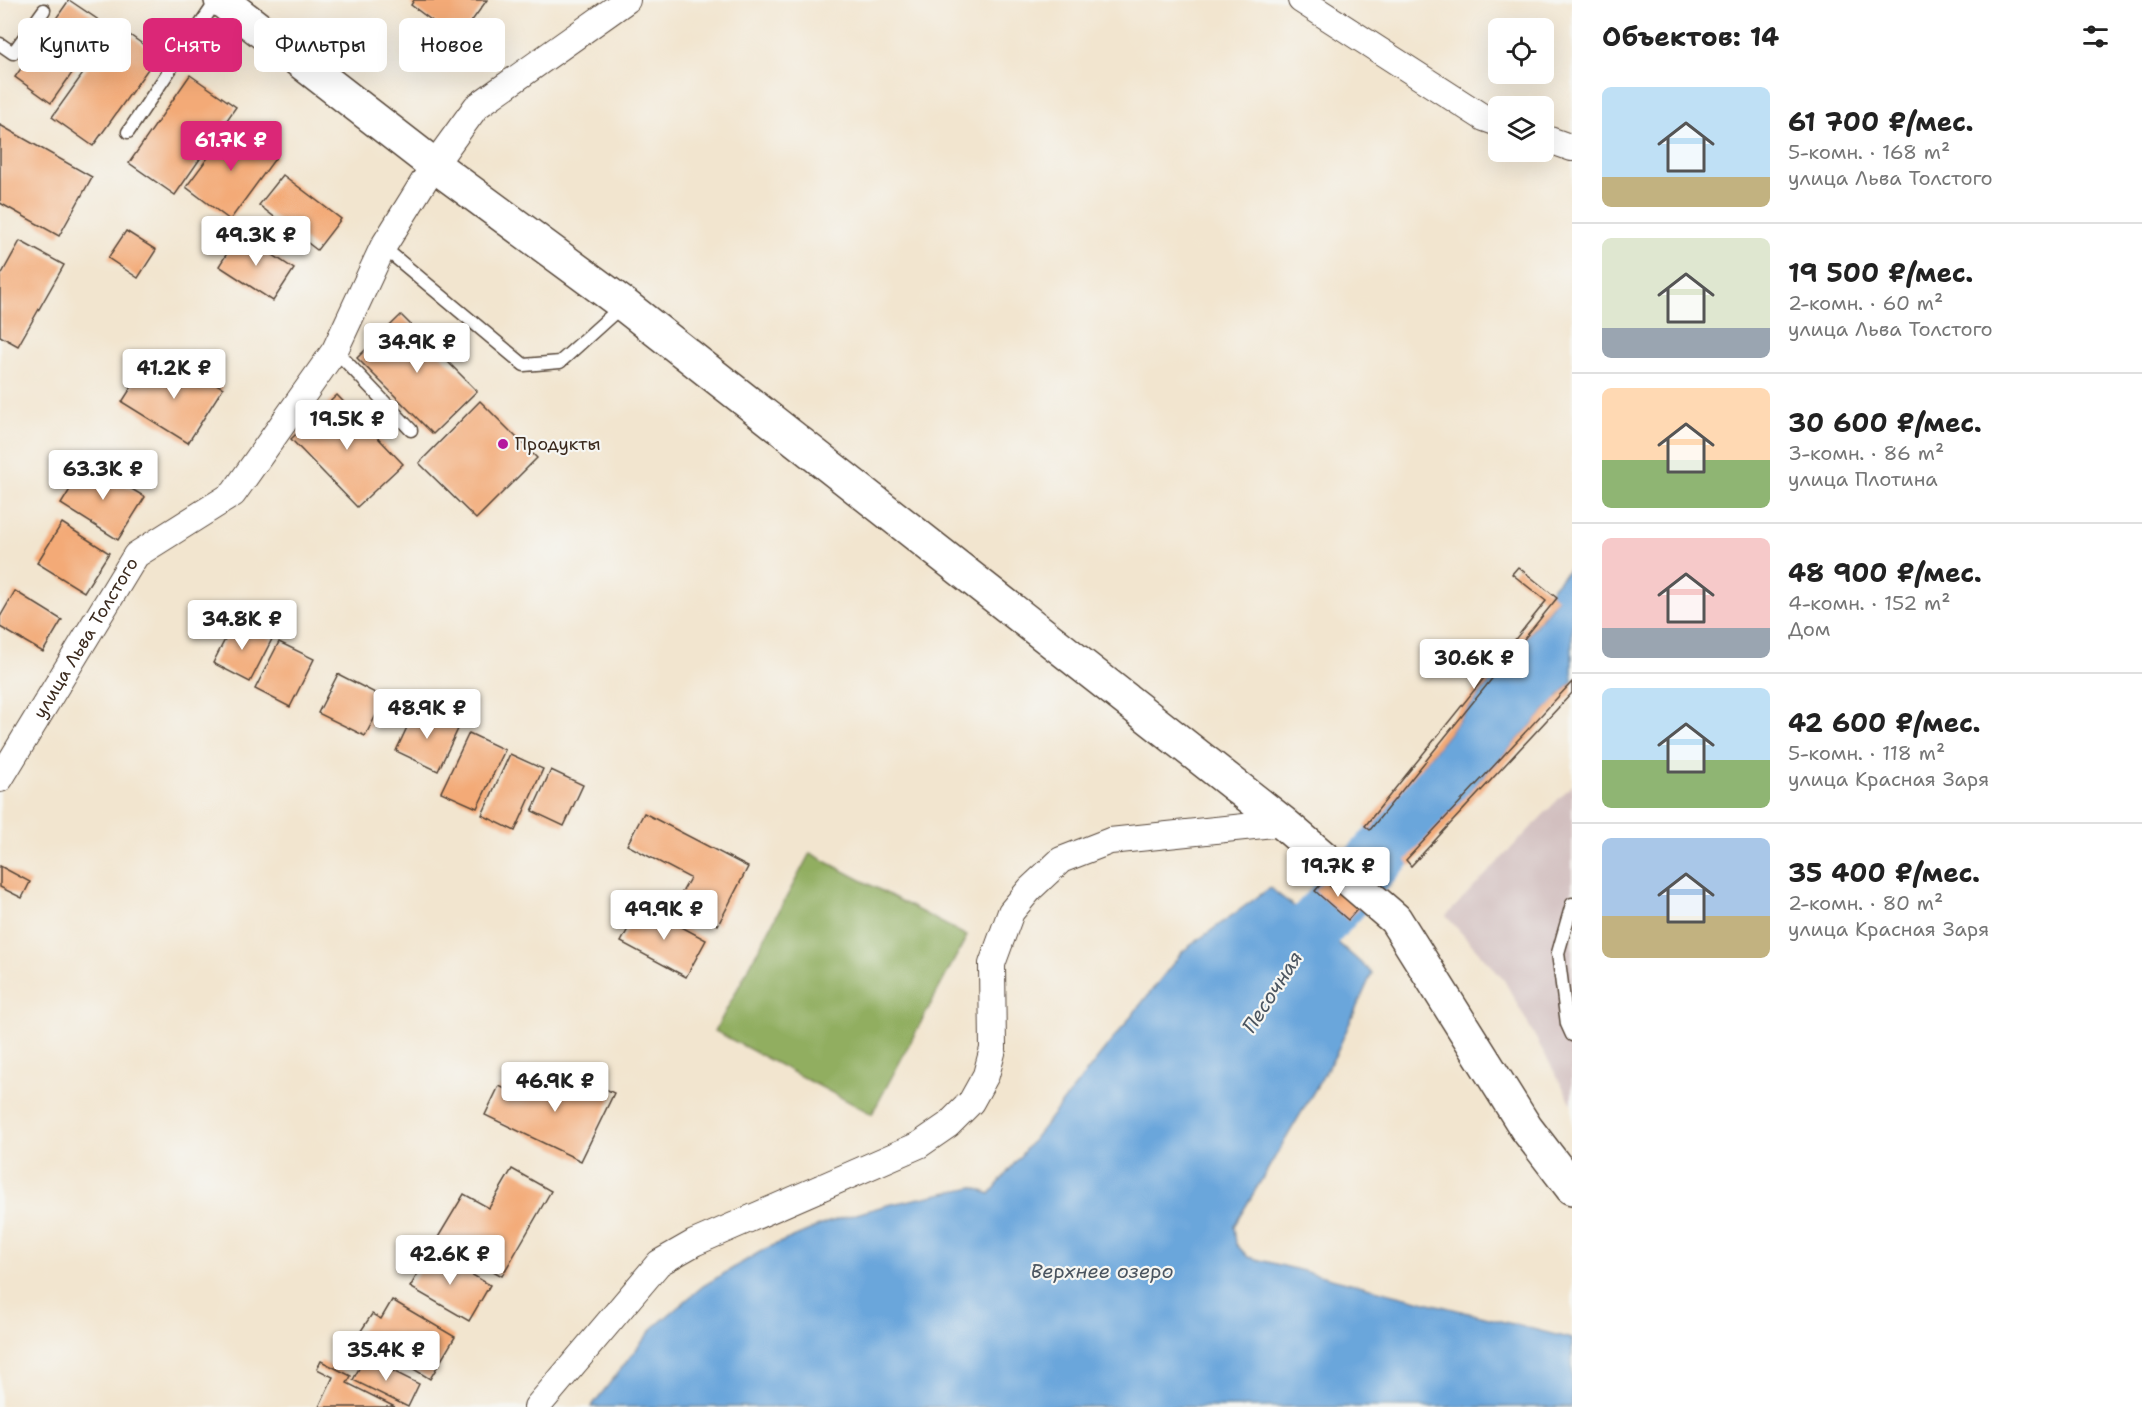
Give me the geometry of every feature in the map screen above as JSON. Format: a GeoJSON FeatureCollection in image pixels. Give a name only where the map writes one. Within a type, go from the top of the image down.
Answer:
{"type":"FeatureCollection","features":[{"type":"Feature","properties":{"kind":"main road"},"geometry":{"type":"LineString","coordinates":[[219,0],[434,165],[624,304],[1283,823],[1395,919],[1526,1128],[1572,1188]]}},
{"type":"Feature","properties":{"kind":"street","name":"улица Льва Толстого"},"geometry":{"type":"LineString","coordinates":[[0,779],[136,555],[233,494],[335,350],[383,247],[434,165],[476,107],[627,0]]}},
{"type":"Feature","properties":{"kind":"street"},"geometry":{"type":"LineString","coordinates":[[1300,0],[1488,119]]}},
{"type":"Feature","properties":{"kind":"street"},"geometry":{"type":"LineString","coordinates":[[1554,142],[1572,148]]}},
{"type":"Feature","properties":{"kind":"street"},"geometry":{"type":"LineString","coordinates":[[537,1407],[659,1263],[694,1243],[919,1144],[948,1125],[971,1102],[986,1075],[993,1049],[992,964],[1011,912],[1030,889],[1061,860],[1110,841],[1283,823]]}},
{"type":"Feature","properties":{"kind":"lane"},"geometry":{"type":"LineString","coordinates":[[128,132],[219,0]]}},
{"type":"Feature","properties":{"kind":"lane"},"geometry":{"type":"LineString","coordinates":[[0,45],[13,53],[44,10]]}},
{"type":"Feature","properties":{"kind":"lane"},"geometry":{"type":"LineString","coordinates":[[383,247],[524,365],[560,362],[624,304]]}},
{"type":"Feature","properties":{"kind":"lane"},"geometry":{"type":"LineString","coordinates":[[335,350],[411,430]]}},
{"type":"Feature","properties":{"kind":"lane"},"geometry":{"type":"LineString","coordinates":[[1572,904],[1558,953],[1567,1024],[1572,1035]]}},
{"type":"Feature","properties":{"kind":"shaded area"},"geometry":{"type":"Polygon","coordinates":[[[1572,785],[1572,1104],[1504,980],[1446,916],[1572,785]]]}},
{"type":"Feature","properties":{"kind":"green space"},"geometry":{"type":"Polygon","coordinates":[[[810,853],[967,936],[872,1114],[715,1031],[810,853]]]}},
{"type":"Feature","properties":{"kind":"water"},"geometry":{"type":"Polygon","coordinates":[[[1572,565],[1572,682],[1406,860],[1370,830],[1557,599],[1549,592],[1572,565]]]}},
{"type":"Feature","properties":{"kind":"water","name":"Верхнее озеро"},"geometry":{"type":"Polygon","coordinates":[[[1270,888],[1317,924],[1372,973],[1335,1056],[1234,1226],[1236,1244],[1248,1257],[1572,1339],[1572,1407],[591,1407],[653,1328],[703,1286],[765,1249],[826,1223],[887,1205],[973,1187],[990,1194],[1183,951],[1270,888]]]}},
{"type":"Feature","properties":{"kind":"building"},"geometry":{"type":"Polygon","coordinates":[[[69,0],[96,18],[56,18],[69,0]]]}},
{"type":"Feature","properties":{"kind":"building"},"geometry":{"type":"Polygon","coordinates":[[[414,0],[487,0],[474,18],[428,18],[411,5],[414,0]]]}},
{"type":"Feature","properties":{"kind":"building"},"geometry":{"type":"Polygon","coordinates":[[[131,36],[143,44],[143,72],[146,72],[93,146],[52,117],[84,72],[131,72],[131,36]]]}},
{"type":"Feature","properties":{"kind":"building"},"geometry":{"type":"Polygon","coordinates":[[[19,72],[73,72],[51,103],[15,77],[19,72]]]}},
{"type":"Feature","properties":{"kind":"building"},"geometry":{"type":"Polygon","coordinates":[[[190,75],[236,107],[175,195],[129,163],[190,75]]]}},
{"type":"Feature","properties":{"kind":"building"},"geometry":{"type":"Polygon","coordinates":[[[233,124],[277,156],[230,220],[186,187],[233,124]]]}},
{"type":"Feature","properties":{"kind":"building"},"geometry":{"type":"Polygon","coordinates":[[[0,125],[92,177],[59,236],[0,203],[0,125]]]}},
{"type":"Feature","properties":{"kind":"building"},"geometry":{"type":"Polygon","coordinates":[[[283,175],[341,219],[317,250],[259,205],[283,175]]]}},
{"type":"Feature","properties":{"kind":"building"},"geometry":{"type":"Polygon","coordinates":[[[126,231],[156,250],[138,278],[108,258],[126,231]]]}},
{"type":"Feature","properties":{"kind":"building"},"geometry":{"type":"Polygon","coordinates":[[[240,233],[294,269],[273,301],[219,266],[240,233]]]}},
{"type":"Feature","properties":{"kind":"building"},"geometry":{"type":"Polygon","coordinates":[[[20,241],[64,265],[18,346],[0,336],[0,277],[20,241]]]}},
{"type":"Feature","properties":{"kind":"building"},"geometry":{"type":"Polygon","coordinates":[[[401,315],[477,391],[433,434],[357,358],[401,315]]]}},
{"type":"Feature","properties":{"kind":"building"},"geometry":{"type":"Polygon","coordinates":[[[185,364],[223,388],[188,443],[122,402],[145,366],[172,384],[185,364]]]}},
{"type":"Feature","properties":{"kind":"building"},"geometry":{"type":"Polygon","coordinates":[[[337,395],[403,464],[357,507],[291,439],[337,395]]]}},
{"type":"Feature","properties":{"kind":"building"},"geometry":{"type":"Polygon","coordinates":[[[480,401],[537,458],[476,519],[419,463],[480,401]]]}},
{"type":"Feature","properties":{"kind":"building"},"geometry":{"type":"Polygon","coordinates":[[[87,462],[145,497],[118,540],[61,504],[87,462]]]}},
{"type":"Feature","properties":{"kind":"building"},"geometry":{"type":"Polygon","coordinates":[[[62,523],[109,553],[84,592],[37,563],[62,523]]]}},
{"type":"Feature","properties":{"kind":"building"},"geometry":{"type":"Polygon","coordinates":[[[1518,567],[1557,598],[1370,830],[1365,826],[1546,601],[1512,574],[1518,567]]]}},
{"type":"Feature","properties":{"kind":"building"},"geometry":{"type":"Polygon","coordinates":[[[15,591],[62,620],[43,652],[0,627],[0,617],[15,591]]]}},
{"type":"Feature","properties":{"kind":"building"},"geometry":{"type":"Polygon","coordinates":[[[235,620],[272,639],[250,682],[213,663],[235,620]]]}},
{"type":"Feature","properties":{"kind":"building"},"geometry":{"type":"Polygon","coordinates":[[[279,642],[314,659],[290,707],[255,689],[279,642]]]}},
{"type":"Feature","properties":{"kind":"building"},"geometry":{"type":"Polygon","coordinates":[[[338,674],[385,698],[365,736],[318,713],[338,674]]]}},
{"type":"Feature","properties":{"kind":"building"},"geometry":{"type":"Polygon","coordinates":[[[1572,682],[1572,693],[1411,866],[1406,860],[1572,682]]]}},
{"type":"Feature","properties":{"kind":"building"},"geometry":{"type":"Polygon","coordinates":[[[416,708],[458,729],[438,771],[396,751],[416,708]]]}},
{"type":"Feature","properties":{"kind":"building"},"geometry":{"type":"Polygon","coordinates":[[[469,733],[505,750],[477,808],[441,792],[469,733]]]}},
{"type":"Feature","properties":{"kind":"building"},"geometry":{"type":"Polygon","coordinates":[[[510,754],[543,769],[515,831],[482,815],[510,754]]]}},
{"type":"Feature","properties":{"kind":"building"},"geometry":{"type":"Polygon","coordinates":[[[551,770],[583,785],[564,826],[532,811],[551,770]]]}},
{"type":"Feature","properties":{"kind":"building"},"geometry":{"type":"Polygon","coordinates":[[[644,813],[748,867],[718,925],[676,903],[690,878],[627,845],[644,813]]]}},
{"type":"Feature","properties":{"kind":"building"},"geometry":{"type":"Polygon","coordinates":[[[0,866],[30,882],[22,898],[0,887],[0,866]]]}},
{"type":"Feature","properties":{"kind":"building"},"geometry":{"type":"Polygon","coordinates":[[[1327,877],[1360,906],[1348,920],[1315,891],[1327,877]]]}},
{"type":"Feature","properties":{"kind":"building"},"geometry":{"type":"Polygon","coordinates":[[[641,905],[706,940],[686,977],[621,942],[641,905]]]}},
{"type":"Feature","properties":{"kind":"building"},"geometry":{"type":"Polygon","coordinates":[[[570,1072],[614,1093],[581,1161],[485,1115],[499,1086],[525,1098],[535,1077],[561,1089],[570,1072]]]}},
{"type":"Feature","properties":{"kind":"building"},"geometry":{"type":"Polygon","coordinates":[[[512,1169],[551,1191],[502,1276],[437,1239],[464,1194],[489,1208],[512,1169]]]}},
{"type":"Feature","properties":{"kind":"building"},"geometry":{"type":"Polygon","coordinates":[[[431,1251],[490,1285],[469,1321],[410,1287],[431,1251]]]}},
{"type":"Feature","properties":{"kind":"building"},"geometry":{"type":"Polygon","coordinates":[[[392,1300],[455,1337],[430,1379],[391,1355],[388,1360],[355,1340],[372,1314],[381,1319],[392,1300]]]}},
{"type":"Feature","properties":{"kind":"building"},"geometry":{"type":"Polygon","coordinates":[[[365,1357],[419,1384],[408,1407],[353,1380],[365,1357]]]}},
{"type":"Feature","properties":{"kind":"building"},"geometry":{"type":"Polygon","coordinates":[[[321,1361],[351,1376],[347,1383],[395,1407],[319,1407],[333,1377],[317,1369],[321,1361]]]}},
{"type":"Feature","properties":{"kind":"waterway","name":"Песочная"},"geometry":{"type":"LineString","coordinates":[[1274,988],[1317,924],[1441,787]]}},
{"type":"Feature","properties":{"kind":"place","name":"Продукты"},"geometry":{"type":"Point","coordinates":[503,444]}}]}
